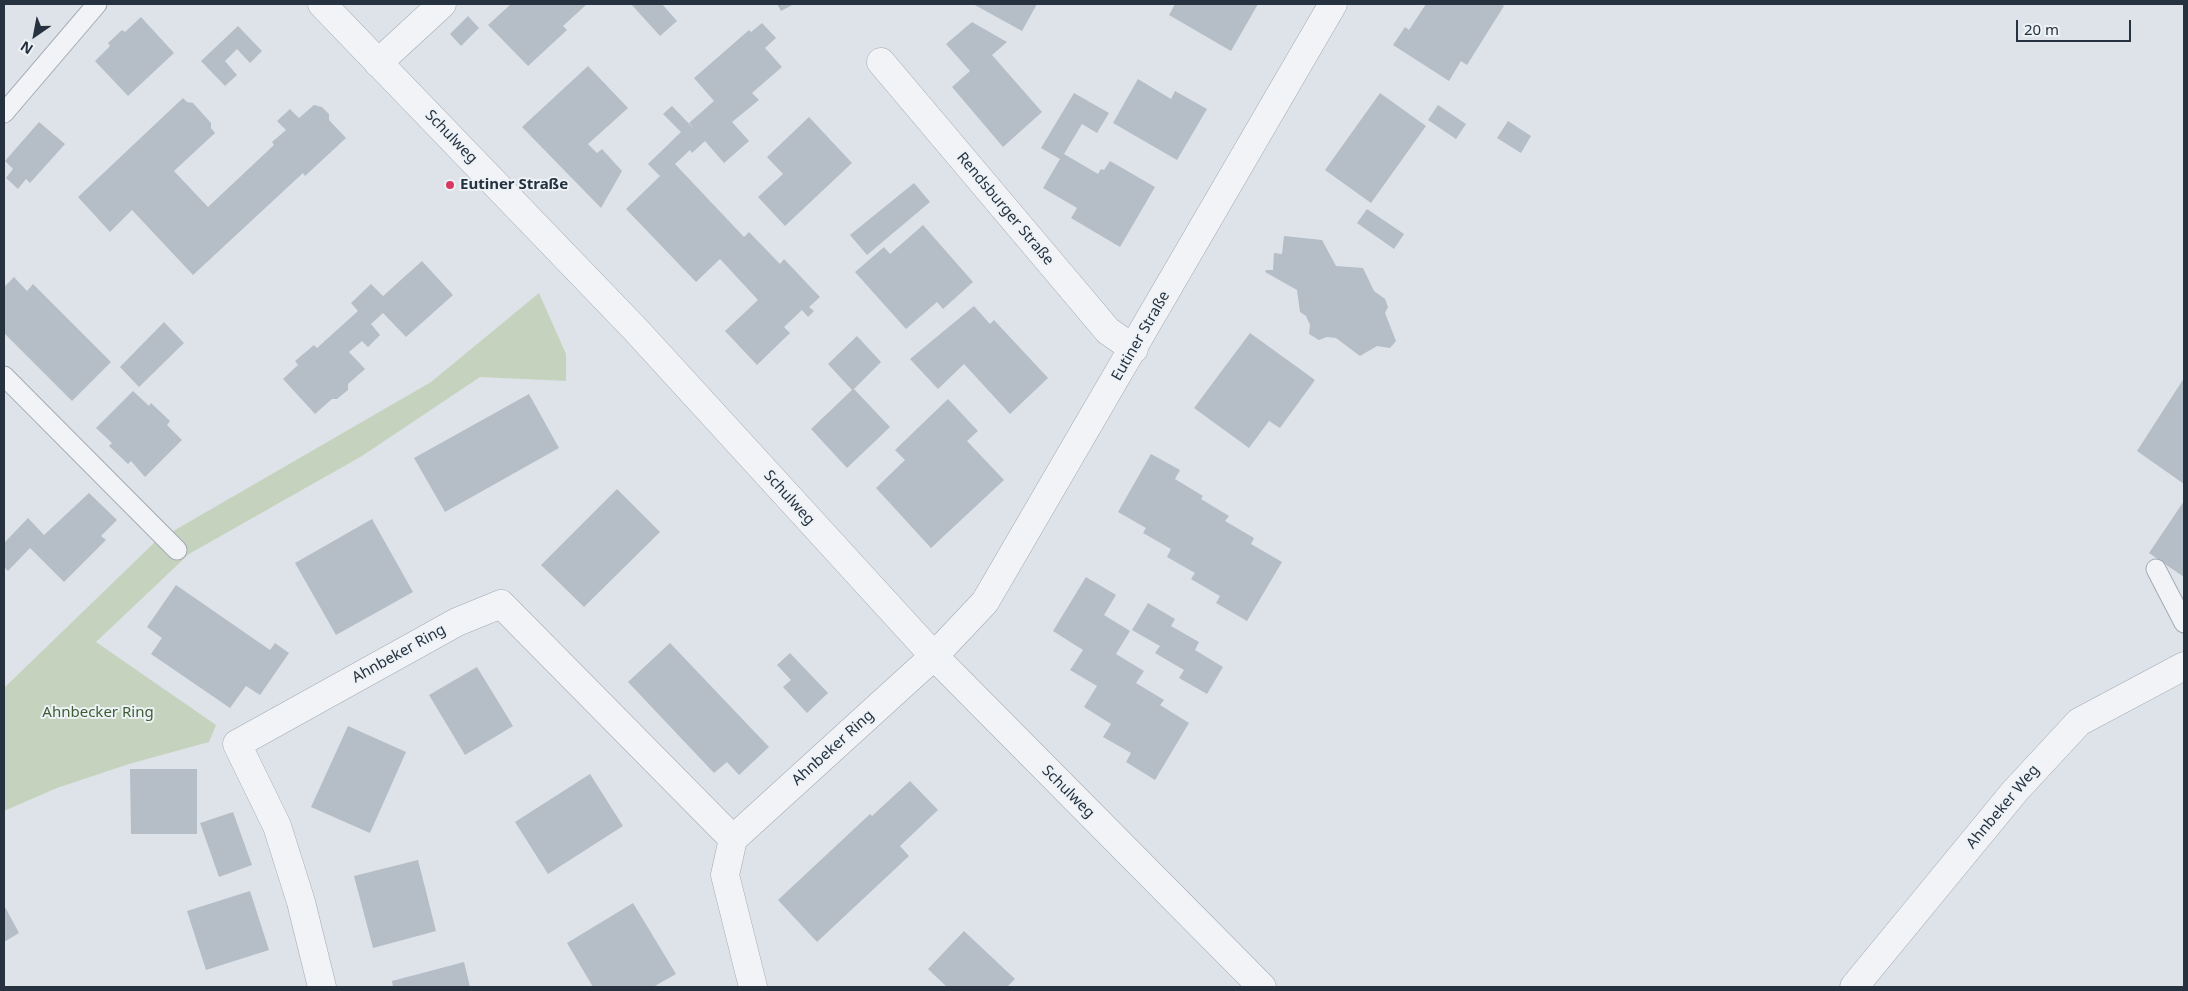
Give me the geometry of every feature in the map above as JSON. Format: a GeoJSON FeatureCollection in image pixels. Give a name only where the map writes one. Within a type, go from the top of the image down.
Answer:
{"type":"FeatureCollection","features":[{"type":"Feature","properties":{"kind":"street","name":"Schulweg"},"geometry":{"type":"LineString","coordinates":[[322,4],[636,330],[934,656],[1262,987]]}},
{"type":"Feature","properties":{"kind":"street"},"geometry":{"type":"LineString","coordinates":[[378,63],[442,4]]}},
{"type":"Feature","properties":{"kind":"street","name":"Eutiner Straße"},"geometry":{"type":"LineString","coordinates":[[934,656],[985,602],[1134,349],[1333,4]]}},
{"type":"Feature","properties":{"kind":"street","name":"Rendsburger Straße"},"geometry":{"type":"LineString","coordinates":[[881,62],[1108,331],[1134,349]]}},
{"type":"Feature","properties":{"kind":"street","name":"Ahnbeker Ring"},"geometry":{"type":"LineString","coordinates":[[322,987],[301,902],[277,826],[237,744],[457,622],[501,604],[733,839],[934,656]]}},
{"type":"Feature","properties":{"kind":"street","name":"Ahnbeker Weg"},"geometry":{"type":"LineString","coordinates":[[1854,987],[2016,791],[2079,722],[2184,666]]}},
{"type":"Feature","properties":{"kind":"street"},"geometry":{"type":"LineString","coordinates":[[733,839],[725,875],[753,987]]}},
{"type":"Feature","properties":{"kind":"lane"},"geometry":{"type":"LineString","coordinates":[[4,113],[98,4]]}},
{"type":"Feature","properties":{"kind":"lane"},"geometry":{"type":"LineString","coordinates":[[4,376],[177,550]]}},
{"type":"Feature","properties":{"kind":"lane"},"geometry":{"type":"LineString","coordinates":[[2156,569],[2184,623]]}},
{"type":"Feature","properties":{"kind":"green space","name":"Ahnbecker Ring"},"geometry":{"type":"Polygon","coordinates":[[[539,293],[566,354],[566,381],[480,377],[362,456],[189,554],[96,642],[216,725],[209,742],[129,764],[57,788],[4,811],[4,688],[156,541],[431,382],[539,293]]]}},
{"type":"Feature","properties":{"kind":"building"},"geometry":{"type":"Polygon","coordinates":[[[511,4],[587,4],[563,26],[567,30],[528,66],[488,25],[511,4]]]}},
{"type":"Feature","properties":{"kind":"building"},"geometry":{"type":"Polygon","coordinates":[[[631,4],[662,4],[677,21],[660,36],[631,4]]]}},
{"type":"Feature","properties":{"kind":"building"},"geometry":{"type":"Polygon","coordinates":[[[777,4],[794,4],[781,11],[777,4]]]}},
{"type":"Feature","properties":{"kind":"building"},"geometry":{"type":"Polygon","coordinates":[[[973,4],[1037,4],[1022,31],[973,4]]]}},
{"type":"Feature","properties":{"kind":"building"},"geometry":{"type":"Polygon","coordinates":[[[1175,4],[1258,4],[1231,51],[1169,15],[1175,4]]]}},
{"type":"Feature","properties":{"kind":"building"},"geometry":{"type":"Polygon","coordinates":[[[1426,4],[1501,4],[1504,6],[1467,65],[1461,61],[1449,81],[1393,45],[1405,27],[1409,30],[1426,4]]]}},
{"type":"Feature","properties":{"kind":"building"},"geometry":{"type":"Polygon","coordinates":[[[468,16],[479,28],[461,46],[450,34],[468,16]]]}},
{"type":"Feature","properties":{"kind":"building"},"geometry":{"type":"Polygon","coordinates":[[[141,17],[174,53],[128,96],[95,61],[110,46],[108,43],[122,30],[125,32],[141,17]]]}},
{"type":"Feature","properties":{"kind":"building"},"geometry":{"type":"Polygon","coordinates":[[[972,22],[1007,42],[992,55],[1042,112],[1003,147],[952,87],[970,71],[946,44],[972,22]]]}},
{"type":"Feature","properties":{"kind":"building"},"geometry":{"type":"Polygon","coordinates":[[[762,23],[776,38],[765,48],[782,67],[752,93],[759,100],[732,122],[749,141],[724,163],[705,141],[692,153],[690,150],[675,164],[744,237],[749,232],[780,264],[784,259],[820,297],[809,307],[814,311],[808,317],[802,310],[784,327],[790,333],[757,365],[725,331],[758,300],[720,259],[696,282],[626,209],[660,176],[648,164],[681,132],[663,114],[672,106],[696,131],[689,123],[714,101],[694,78],[749,30],[751,32],[762,23]]]}},
{"type":"Feature","properties":{"kind":"building"},"geometry":{"type":"Polygon","coordinates":[[[238,26],[262,51],[250,63],[237,49],[225,61],[237,75],[225,86],[201,61],[238,26]]]}},
{"type":"Feature","properties":{"kind":"building"},"geometry":{"type":"Polygon","coordinates":[[[588,66],[628,108],[588,144],[597,153],[602,149],[622,171],[601,208],[522,127],[588,66]]]}},
{"type":"Feature","properties":{"kind":"building"},"geometry":{"type":"Polygon","coordinates":[[[1138,79],[1171,99],[1175,91],[1207,109],[1177,160],[1113,123],[1138,79]]]}},
{"type":"Feature","properties":{"kind":"building"},"geometry":{"type":"Polygon","coordinates":[[[1074,93],[1109,113],[1097,133],[1082,124],[1064,154],[1098,174],[1101,169],[1104,170],[1110,161],[1155,187],[1120,247],[1071,218],[1077,208],[1043,188],[1060,159],[1041,148],[1074,93]]]}},
{"type":"Feature","properties":{"kind":"building"},"geometry":{"type":"Polygon","coordinates":[[[1380,93],[1426,126],[1371,203],[1325,170],[1380,93]]]}},
{"type":"Feature","properties":{"kind":"building"},"geometry":{"type":"Polygon","coordinates":[[[183,98],[187,102],[193,103],[211,123],[211,128],[215,133],[174,171],[208,207],[274,145],[272,142],[286,130],[277,121],[290,109],[299,118],[314,105],[322,107],[329,114],[329,120],[346,138],[305,176],[303,173],[193,275],[132,210],[110,232],[78,197],[183,98]]]}},
{"type":"Feature","properties":{"kind":"building"},"geometry":{"type":"Polygon","coordinates":[[[1438,105],[1466,124],[1456,139],[1428,120],[1438,105]]]}},
{"type":"Feature","properties":{"kind":"building"},"geometry":{"type":"Polygon","coordinates":[[[809,117],[852,163],[785,226],[758,197],[783,174],[767,157],[809,117]]]}},
{"type":"Feature","properties":{"kind":"building"},"geometry":{"type":"Polygon","coordinates":[[[1508,121],[1531,136],[1521,153],[1497,138],[1508,121]]]}},
{"type":"Feature","properties":{"kind":"building"},"geometry":{"type":"Polygon","coordinates":[[[39,122],[65,144],[30,183],[26,179],[18,189],[6,178],[13,169],[5,161],[39,122]]]}},
{"type":"Feature","properties":{"kind":"building"},"geometry":{"type":"Polygon","coordinates":[[[914,183],[930,202],[867,255],[850,235],[914,183]]]}},
{"type":"Feature","properties":{"kind":"building"},"geometry":{"type":"Polygon","coordinates":[[[1367,209],[1404,234],[1394,249],[1357,223],[1367,209]]]}},
{"type":"Feature","properties":{"kind":"building"},"geometry":{"type":"Polygon","coordinates":[[[923,225],[973,282],[943,309],[937,302],[906,329],[855,272],[884,247],[890,254],[923,225]]]}},
{"type":"Feature","properties":{"kind":"building"},"geometry":{"type":"Polygon","coordinates":[[[1284,236],[1322,240],[1336,266],[1363,268],[1374,291],[1385,299],[1388,307],[1385,313],[1396,341],[1390,348],[1377,346],[1360,356],[1336,338],[1327,337],[1319,340],[1309,334],[1310,325],[1306,316],[1300,312],[1297,290],[1265,272],[1266,270],[1273,270],[1274,253],[1282,254],[1284,236]]]}},
{"type":"Feature","properties":{"kind":"building"},"geometry":{"type":"Polygon","coordinates":[[[422,261],[453,295],[406,337],[383,313],[371,324],[380,335],[368,347],[362,341],[349,352],[365,369],[348,384],[348,390],[337,399],[332,399],[315,414],[283,379],[298,365],[295,361],[314,345],[317,348],[358,311],[351,303],[371,284],[383,296],[422,261]]]}},
{"type":"Feature","properties":{"kind":"building"},"geometry":{"type":"Polygon","coordinates":[[[14,277],[27,291],[33,284],[111,362],[72,401],[4,333],[4,287],[14,277]]]}},
{"type":"Feature","properties":{"kind":"building"},"geometry":{"type":"Polygon","coordinates":[[[974,306],[990,324],[994,320],[1048,378],[1010,414],[964,364],[938,389],[910,359],[974,306]]]}},
{"type":"Feature","properties":{"kind":"building"},"geometry":{"type":"Polygon","coordinates":[[[164,322],[184,343],[139,387],[120,367],[164,322]]]}},
{"type":"Feature","properties":{"kind":"building"},"geometry":{"type":"Polygon","coordinates":[[[1250,333],[1315,380],[1280,428],[1269,421],[1249,448],[1194,408],[1250,333]]]}},
{"type":"Feature","properties":{"kind":"building"},"geometry":{"type":"Polygon","coordinates":[[[857,336],[881,362],[854,389],[890,427],[847,468],[811,429],[852,390],[828,364],[857,336]]]}},
{"type":"Feature","properties":{"kind":"building"},"geometry":{"type":"Polygon","coordinates":[[[2184,378],[2184,484],[2137,451],[2184,378]]]}},
{"type":"Feature","properties":{"kind":"building"},"geometry":{"type":"Polygon","coordinates":[[[133,391],[149,406],[151,403],[170,421],[167,425],[182,440],[145,477],[131,461],[128,464],[109,446],[112,443],[96,428],[133,391]]]}},
{"type":"Feature","properties":{"kind":"building"},"geometry":{"type":"Polygon","coordinates":[[[529,394],[559,448],[445,512],[414,458],[529,394]]]}},
{"type":"Feature","properties":{"kind":"building"},"geometry":{"type":"Polygon","coordinates":[[[948,399],[978,431],[967,441],[1004,480],[931,548],[876,488],[905,460],[895,450],[948,399]]]}},
{"type":"Feature","properties":{"kind":"building"},"geometry":{"type":"Polygon","coordinates":[[[1151,454],[1180,470],[1175,479],[1203,496],[1201,499],[1229,516],[1225,521],[1254,538],[1251,544],[1282,562],[1247,621],[1216,603],[1220,596],[1191,579],[1195,573],[1167,557],[1171,549],[1143,533],[1146,528],[1118,512],[1151,454]]]}},
{"type":"Feature","properties":{"kind":"building"},"geometry":{"type":"Polygon","coordinates":[[[617,489],[660,532],[584,607],[541,565],[617,489]]]}},
{"type":"Feature","properties":{"kind":"building"},"geometry":{"type":"Polygon","coordinates":[[[89,493],[117,520],[101,536],[106,540],[64,582],[30,548],[8,571],[4,567],[4,543],[28,518],[44,535],[89,493]]]}},
{"type":"Feature","properties":{"kind":"building"},"geometry":{"type":"Polygon","coordinates":[[[2184,501],[2184,577],[2149,553],[2184,501]]]}},
{"type":"Feature","properties":{"kind":"building"},"geometry":{"type":"Polygon","coordinates":[[[372,519],[413,592],[336,635],[295,563],[372,519]]]}},
{"type":"Feature","properties":{"kind":"building"},"geometry":{"type":"Polygon","coordinates":[[[1086,577],[1116,595],[1104,615],[1130,631],[1116,654],[1144,671],[1136,683],[1164,700],[1160,705],[1189,723],[1155,780],[1126,762],[1131,753],[1103,737],[1111,724],[1084,707],[1097,686],[1070,670],[1083,650],[1053,631],[1086,577]]]}},
{"type":"Feature","properties":{"kind":"building"},"geometry":{"type":"Polygon","coordinates":[[[176,585],[270,650],[275,643],[289,653],[260,695],[246,686],[230,708],[151,654],[162,638],[147,627],[176,585]]]}},
{"type":"Feature","properties":{"kind":"building"},"geometry":{"type":"Polygon","coordinates":[[[1148,603],[1175,619],[1171,626],[1199,642],[1195,650],[1223,667],[1207,694],[1179,678],[1184,670],[1155,653],[1160,646],[1132,630],[1148,603]]]}},
{"type":"Feature","properties":{"kind":"building"},"geometry":{"type":"Polygon","coordinates":[[[670,643],[769,747],[739,775],[727,762],[714,773],[628,682],[670,643]]]}},
{"type":"Feature","properties":{"kind":"building"},"geometry":{"type":"Polygon","coordinates":[[[790,653],[828,693],[807,713],[783,687],[791,680],[777,665],[790,653]]]}},
{"type":"Feature","properties":{"kind":"building"},"geometry":{"type":"Polygon","coordinates":[[[477,667],[513,726],[465,755],[429,695],[477,667]]]}},
{"type":"Feature","properties":{"kind":"building"},"geometry":{"type":"Polygon","coordinates":[[[348,726],[406,752],[370,833],[311,807],[348,726]]]}},
{"type":"Feature","properties":{"kind":"building"},"geometry":{"type":"Polygon","coordinates":[[[130,769],[197,769],[197,834],[131,834],[130,769]]]}},
{"type":"Feature","properties":{"kind":"building"},"geometry":{"type":"Polygon","coordinates":[[[590,774],[623,826],[548,874],[515,822],[590,774]]]}},
{"type":"Feature","properties":{"kind":"building"},"geometry":{"type":"Polygon","coordinates":[[[910,781],[938,810],[900,846],[909,856],[817,942],[778,900],[870,814],[872,816],[910,781]]]}},
{"type":"Feature","properties":{"kind":"building"},"geometry":{"type":"Polygon","coordinates":[[[233,812],[252,865],[219,877],[200,823],[233,812]]]}},
{"type":"Feature","properties":{"kind":"building"},"geometry":{"type":"Polygon","coordinates":[[[418,860],[436,931],[373,948],[354,876],[418,860]]]}},
{"type":"Feature","properties":{"kind":"building"},"geometry":{"type":"Polygon","coordinates":[[[250,891],[269,950],[206,970],[187,911],[250,891]]]}},
{"type":"Feature","properties":{"kind":"building"},"geometry":{"type":"Polygon","coordinates":[[[633,903],[676,974],[653,987],[593,987],[567,943],[633,903]]]}},
{"type":"Feature","properties":{"kind":"building"},"geometry":{"type":"Polygon","coordinates":[[[4,905],[19,933],[4,942],[4,905]]]}},
{"type":"Feature","properties":{"kind":"building"},"geometry":{"type":"Polygon","coordinates":[[[964,931],[1015,979],[1007,987],[947,987],[928,969],[964,931]]]}},
{"type":"Feature","properties":{"kind":"building"},"geometry":{"type":"Polygon","coordinates":[[[464,962],[470,987],[393,987],[392,981],[464,962]]]}},
{"type":"Feature","properties":{"kind":"place","name":"Eutiner Straße"},"geometry":{"type":"Point","coordinates":[450,185]}}]}
